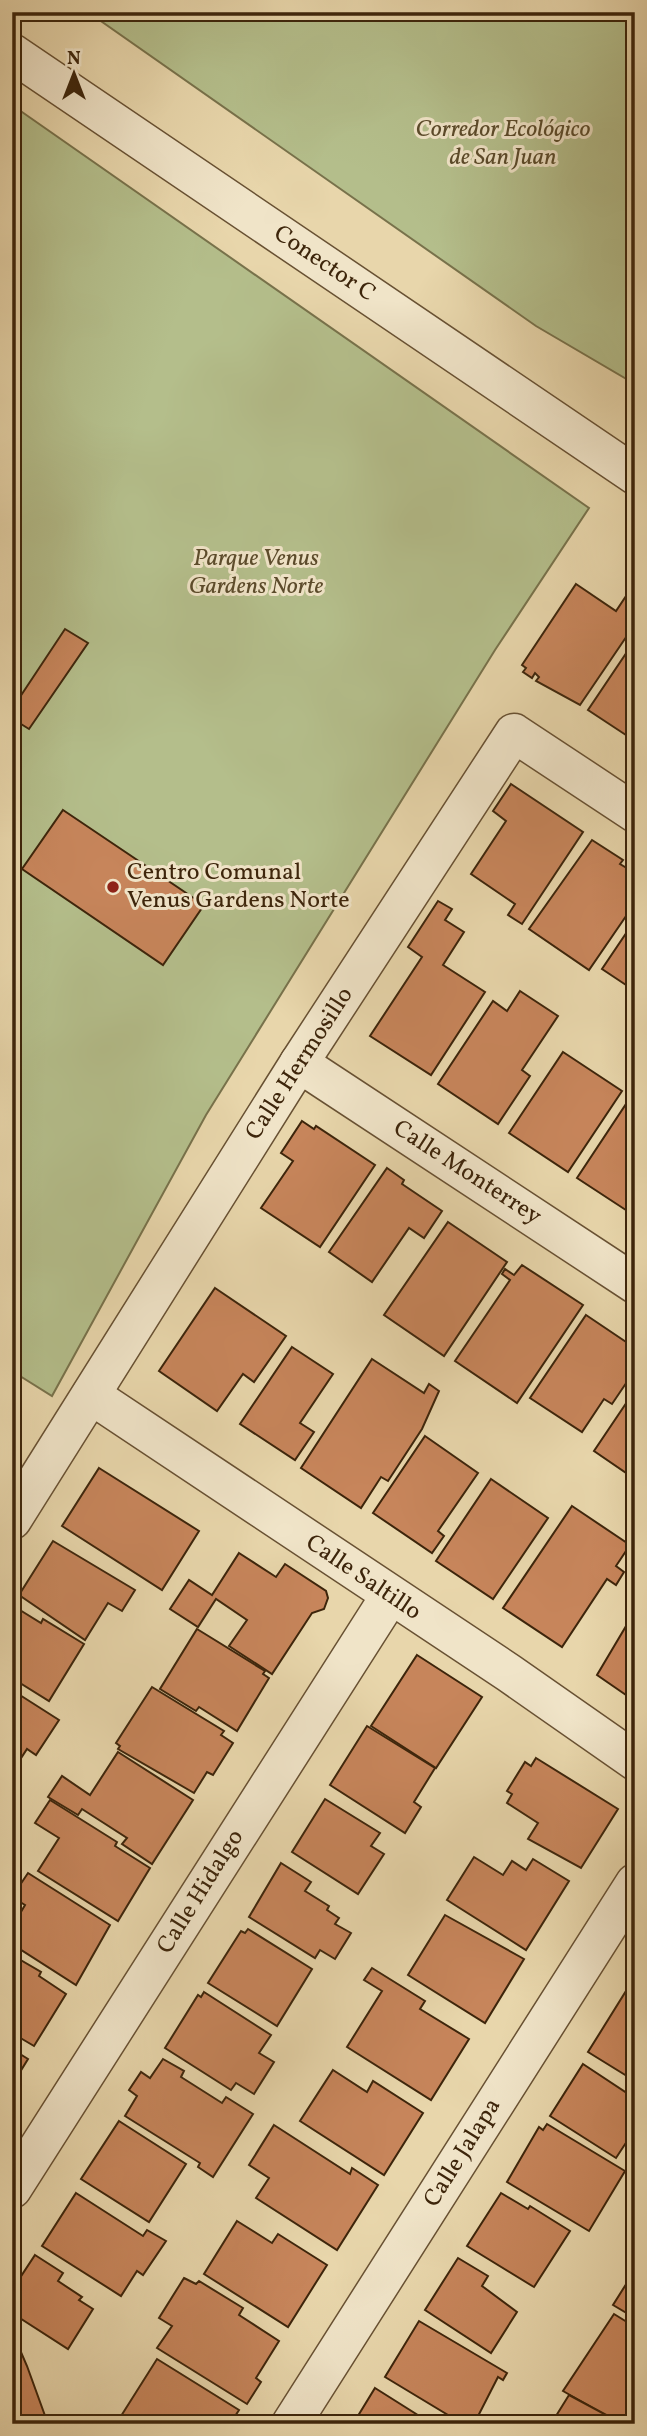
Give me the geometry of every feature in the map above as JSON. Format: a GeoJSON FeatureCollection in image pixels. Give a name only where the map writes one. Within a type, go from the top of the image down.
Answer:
{"type":"FeatureCollection","features":[{"type":"Feature","properties":{"kind":"street","name":"Conector C"},"geometry":{"type":"LineString","coordinates":[[12,52],[635,475]]}},
{"type":"Feature","properties":{"kind":"street","name":"Calle Hermosillo"},"geometry":{"type":"LineString","coordinates":[[12,1520],[299,1063],[514,733],[635,813]]}},
{"type":"Feature","properties":{"kind":"street","name":"Calle Monterrey"},"geometry":{"type":"LineString","coordinates":[[299,1063],[635,1284]]}},
{"type":"Feature","properties":{"kind":"street","name":"Calle Saltillo"},"geometry":{"type":"LineString","coordinates":[[91,1395],[509,1673],[635,1761]]}},
{"type":"Feature","properties":{"kind":"street","name":"Calle Hidalgo"},"geometry":{"type":"LineString","coordinates":[[12,2189],[390,1596]]}},
{"type":"Feature","properties":{"kind":"street","name":"Calle Jalapa"},"geometry":{"type":"LineString","coordinates":[[291,2424],[635,1883]]}},
{"type":"Feature","properties":{"kind":"green space","name":"Corredor Ecológico de San Juan"},"geometry":{"type":"Polygon","coordinates":[[[88,12],[635,12],[635,384],[536,326],[88,12]]]}},
{"type":"Feature","properties":{"kind":"green space","name":"Parque Venus Gardens Norte"},"geometry":{"type":"Polygon","coordinates":[[[12,105],[589,508],[495,650],[206,1115],[52,1396],[12,1371],[12,105]]]}},
{"type":"Feature","properties":{"kind":"building"},"geometry":{"type":"Polygon","coordinates":[[[576,584],[616,611],[630,590],[635,593],[635,624],[580,705],[536,681],[539,677],[535,673],[532,678],[523,672],[526,668],[522,665],[576,584]]]}},
{"type":"Feature","properties":{"kind":"building"},"geometry":{"type":"Polygon","coordinates":[[[65,629],[88,643],[29,729],[21,724],[12,736],[12,709],[65,629]]]}},
{"type":"Feature","properties":{"kind":"building"},"geometry":{"type":"Polygon","coordinates":[[[635,640],[635,741],[588,710],[635,640]]]}},
{"type":"Feature","properties":{"kind":"building"},"geometry":{"type":"Polygon","coordinates":[[[511,784],[583,832],[522,924],[508,915],[515,904],[471,874],[506,821],[493,811],[511,784]]]}},
{"type":"Feature","properties":{"kind":"building","name":"Centro Comunal Venus Gardens Norte"},"geometry":{"type":"Polygon","coordinates":[[[63,810],[204,905],[163,965],[22,869],[63,810]]]}},
{"type":"Feature","properties":{"kind":"building"},"geometry":{"type":"Polygon","coordinates":[[[592,840],[623,860],[620,864],[635,873],[635,903],[589,970],[529,929],[592,840]]]}},
{"type":"Feature","properties":{"kind":"building"},"geometry":{"type":"Polygon","coordinates":[[[438,901],[452,909],[445,920],[464,932],[443,965],[485,992],[431,1075],[370,1036],[422,957],[408,947],[438,901]]]}},
{"type":"Feature","properties":{"kind":"building"},"geometry":{"type":"Polygon","coordinates":[[[635,920],[635,991],[602,969],[635,920]]]}},
{"type":"Feature","properties":{"kind":"building"},"geometry":{"type":"Polygon","coordinates":[[[520,991],[558,1016],[522,1070],[530,1076],[498,1124],[438,1084],[493,1001],[507,1011],[520,991]]]}},
{"type":"Feature","properties":{"kind":"building"},"geometry":{"type":"Polygon","coordinates":[[[563,1052],[622,1091],[568,1172],[509,1133],[563,1052]]]}},
{"type":"Feature","properties":{"kind":"building"},"geometry":{"type":"Polygon","coordinates":[[[632,1095],[635,1097],[635,1216],[577,1178],[632,1095]]]}},
{"type":"Feature","properties":{"kind":"building"},"geometry":{"type":"Polygon","coordinates":[[[302,1121],[314,1129],[316,1126],[375,1165],[320,1247],[261,1208],[293,1161],[281,1153],[302,1121]]]}},
{"type":"Feature","properties":{"kind":"building"},"geometry":{"type":"Polygon","coordinates":[[[387,1168],[404,1180],[402,1184],[442,1211],[424,1238],[409,1228],[372,1282],[329,1252],[387,1168]]]}},
{"type":"Feature","properties":{"kind":"building"},"geometry":{"type":"Polygon","coordinates":[[[448,1222],[507,1262],[444,1356],[384,1315],[448,1222]]]}},
{"type":"Feature","properties":{"kind":"building"},"geometry":{"type":"Polygon","coordinates":[[[522,1265],[583,1305],[517,1403],[455,1361],[510,1280],[502,1274],[505,1269],[514,1275],[522,1265]]]}},
{"type":"Feature","properties":{"kind":"building"},"geometry":{"type":"Polygon","coordinates":[[[215,1288],[286,1336],[254,1382],[243,1374],[217,1411],[159,1371],[215,1288]]]}},
{"type":"Feature","properties":{"kind":"building"},"geometry":{"type":"Polygon","coordinates":[[[586,1315],[635,1348],[635,1370],[612,1404],[604,1399],[582,1432],[530,1398],[586,1315]]]}},
{"type":"Feature","properties":{"kind":"building"},"geometry":{"type":"Polygon","coordinates":[[[292,1347],[333,1374],[300,1423],[314,1432],[295,1460],[240,1424],[292,1347]]]}},
{"type":"Feature","properties":{"kind":"building"},"geometry":{"type":"Polygon","coordinates":[[[372,1359],[424,1393],[429,1384],[439,1391],[422,1429],[388,1481],[381,1477],[361,1508],[301,1468],[372,1359]]]}},
{"type":"Feature","properties":{"kind":"building"},"geometry":{"type":"Polygon","coordinates":[[[635,1390],[635,1479],[594,1451],[635,1390]]]}},
{"type":"Feature","properties":{"kind":"building"},"geometry":{"type":"Polygon","coordinates":[[[425,1436],[478,1473],[438,1531],[444,1536],[432,1553],[373,1513],[425,1436]]]}},
{"type":"Feature","properties":{"kind":"building"},"geometry":{"type":"Polygon","coordinates":[[[99,1468],[199,1531],[162,1590],[62,1526],[99,1468]]]}},
{"type":"Feature","properties":{"kind":"building"},"geometry":{"type":"Polygon","coordinates":[[[491,1479],[548,1518],[493,1599],[436,1561],[491,1479]]]}},
{"type":"Feature","properties":{"kind":"building"},"geometry":{"type":"Polygon","coordinates":[[[572,1506],[630,1545],[616,1566],[624,1572],[616,1585],[607,1579],[562,1647],[503,1608],[572,1506]]]}},
{"type":"Feature","properties":{"kind":"building"},"geometry":{"type":"Polygon","coordinates":[[[53,1541],[135,1590],[122,1611],[108,1603],[85,1640],[19,1595],[53,1541]]]}},
{"type":"Feature","properties":{"kind":"building"},"geometry":{"type":"Polygon","coordinates":[[[239,1553],[276,1577],[285,1564],[326,1591],[328,1598],[324,1609],[312,1613],[272,1674],[229,1646],[247,1620],[216,1599],[198,1627],[170,1609],[189,1580],[212,1595],[239,1553]]]}},
{"type":"Feature","properties":{"kind":"building"},"geometry":{"type":"Polygon","coordinates":[[[15,1607],[41,1623],[43,1619],[84,1644],[49,1701],[12,1678],[12,1612],[15,1607]]]}},
{"type":"Feature","properties":{"kind":"building"},"geometry":{"type":"Polygon","coordinates":[[[635,1611],[635,1686],[626,1695],[597,1675],[635,1611]]]}},
{"type":"Feature","properties":{"kind":"building"},"geometry":{"type":"Polygon","coordinates":[[[197,1629],[265,1671],[263,1674],[269,1678],[237,1731],[199,1707],[196,1711],[160,1689],[197,1629]]]}},
{"type":"Feature","properties":{"kind":"building"},"geometry":{"type":"Polygon","coordinates":[[[417,1655],[482,1697],[436,1768],[371,1726],[417,1655]]]}},
{"type":"Feature","properties":{"kind":"building"},"geometry":{"type":"Polygon","coordinates":[[[152,1687],[224,1731],[221,1735],[233,1743],[213,1775],[207,1772],[194,1793],[118,1749],[120,1746],[116,1743],[152,1687]]]}},
{"type":"Feature","properties":{"kind":"building"},"geometry":{"type":"Polygon","coordinates":[[[12,1690],[59,1720],[36,1755],[27,1749],[14,1769],[12,1690]]]}},
{"type":"Feature","properties":{"kind":"building"},"geometry":{"type":"Polygon","coordinates":[[[367,1726],[435,1768],[414,1802],[421,1807],[405,1833],[330,1785],[367,1726]]]}},
{"type":"Feature","properties":{"kind":"building"},"geometry":{"type":"Polygon","coordinates":[[[118,1752],[193,1800],[152,1864],[122,1844],[127,1838],[82,1809],[78,1815],[48,1797],[62,1776],[90,1795],[118,1752]]]}},
{"type":"Feature","properties":{"kind":"building"},"geometry":{"type":"Polygon","coordinates":[[[536,1758],[618,1809],[581,1868],[528,1839],[538,1823],[507,1803],[512,1794],[507,1791],[525,1762],[531,1766],[536,1758]]]}},
{"type":"Feature","properties":{"kind":"building"},"geometry":{"type":"Polygon","coordinates":[[[325,1799],[380,1833],[371,1846],[384,1854],[358,1894],[292,1852],[325,1799]]]}},
{"type":"Feature","properties":{"kind":"building"},"geometry":{"type":"Polygon","coordinates":[[[50,1800],[117,1842],[115,1846],[150,1868],[118,1921],[38,1871],[59,1838],[35,1823],[50,1800]]]}},
{"type":"Feature","properties":{"kind":"building"},"geometry":{"type":"Polygon","coordinates":[[[474,1857],[503,1875],[512,1861],[526,1870],[533,1859],[569,1881],[526,1950],[447,1900],[474,1857]]]}},
{"type":"Feature","properties":{"kind":"building"},"geometry":{"type":"Polygon","coordinates":[[[281,1863],[311,1882],[305,1891],[329,1906],[327,1910],[339,1918],[335,1924],[351,1933],[335,1959],[320,1950],[315,1958],[249,1917],[281,1863]]]}},
{"type":"Feature","properties":{"kind":"building"},"geometry":{"type":"Polygon","coordinates":[[[28,1873],[110,1925],[76,1985],[12,1944],[20,1926],[15,1922],[25,1905],[12,1897],[28,1873]]]}},
{"type":"Feature","properties":{"kind":"building"},"geometry":{"type":"Polygon","coordinates":[[[445,1915],[524,1959],[485,2023],[408,1975],[445,1915]]]}},
{"type":"Feature","properties":{"kind":"building"},"geometry":{"type":"Polygon","coordinates":[[[248,1929],[312,1969],[277,2026],[208,1983],[241,1931],[245,1933],[248,1929]]]}},
{"type":"Feature","properties":{"kind":"building"},"geometry":{"type":"Polygon","coordinates":[[[12,1955],[41,1972],[39,1976],[66,1994],[34,2046],[12,2033],[12,1955]]]}},
{"type":"Feature","properties":{"kind":"building"},"geometry":{"type":"Polygon","coordinates":[[[372,1968],[425,2001],[420,2009],[469,2039],[431,2100],[347,2047],[382,1991],[364,1980],[372,1968]]]}},
{"type":"Feature","properties":{"kind":"building"},"geometry":{"type":"Polygon","coordinates":[[[626,1991],[635,1997],[635,2081],[588,2052],[626,1991]]]}},
{"type":"Feature","properties":{"kind":"building"},"geometry":{"type":"Polygon","coordinates":[[[204,1992],[271,2035],[259,2053],[274,2062],[254,2094],[236,2083],[231,2090],[165,2048],[198,1995],[201,1997],[204,1992]]]}},
{"type":"Feature","properties":{"kind":"building"},"geometry":{"type":"Polygon","coordinates":[[[12,2049],[28,2059],[12,2085],[12,2049]]]}},
{"type":"Feature","properties":{"kind":"building"},"geometry":{"type":"Polygon","coordinates":[[[163,2059],[184,2071],[181,2077],[222,2103],[226,2097],[253,2114],[213,2177],[198,2167],[200,2163],[125,2116],[137,2096],[129,2090],[141,2072],[150,2078],[163,2059]]]}},
{"type":"Feature","properties":{"kind":"building"},"geometry":{"type":"Polygon","coordinates":[[[583,2064],[633,2097],[635,2094],[635,2129],[616,2158],[550,2116],[583,2064]]]}},
{"type":"Feature","properties":{"kind":"building"},"geometry":{"type":"Polygon","coordinates":[[[333,2070],[367,2092],[373,2081],[423,2113],[384,2175],[300,2121],[333,2070]]]}},
{"type":"Feature","properties":{"kind":"building"},"geometry":{"type":"Polygon","coordinates":[[[119,2121],[186,2164],[149,2222],[81,2179],[119,2121]]]}},
{"type":"Feature","properties":{"kind":"building"},"geometry":{"type":"Polygon","coordinates":[[[547,2124],[625,2171],[589,2231],[507,2182],[539,2127],[543,2130],[547,2124]]]}},
{"type":"Feature","properties":{"kind":"building"},"geometry":{"type":"Polygon","coordinates":[[[274,2125],[350,2174],[352,2168],[378,2185],[337,2250],[256,2198],[269,2178],[249,2165],[274,2125]]]}},
{"type":"Feature","properties":{"kind":"building"},"geometry":{"type":"Polygon","coordinates":[[[76,2193],[143,2236],[147,2230],[166,2241],[143,2275],[137,2271],[121,2296],[42,2246],[76,2193]]]}},
{"type":"Feature","properties":{"kind":"building"},"geometry":{"type":"Polygon","coordinates":[[[501,2193],[528,2209],[530,2206],[570,2231],[534,2287],[467,2246],[501,2193]]]}},
{"type":"Feature","properties":{"kind":"building"},"geometry":{"type":"Polygon","coordinates":[[[237,2221],[272,2243],[278,2234],[327,2265],[288,2327],[204,2274],[237,2221]]]}},
{"type":"Feature","properties":{"kind":"building"},"geometry":{"type":"Polygon","coordinates":[[[35,2255],[63,2273],[58,2281],[82,2297],[79,2300],[93,2309],[68,2349],[12,2313],[12,2290],[35,2255]]]}},
{"type":"Feature","properties":{"kind":"building"},"geometry":{"type":"Polygon","coordinates":[[[458,2258],[488,2276],[482,2286],[517,2312],[491,2353],[425,2310],[458,2258]]]}},
{"type":"Feature","properties":{"kind":"building"},"geometry":{"type":"Polygon","coordinates":[[[635,2270],[635,2318],[613,2305],[635,2270]]]}},
{"type":"Feature","properties":{"kind":"building"},"geometry":{"type":"Polygon","coordinates":[[[184,2278],[196,2284],[199,2281],[243,2308],[239,2315],[279,2341],[256,2378],[261,2382],[247,2404],[157,2348],[172,2326],[159,2318],[184,2278]]]}},
{"type":"Feature","properties":{"kind":"building"},"geometry":{"type":"Polygon","coordinates":[[[614,2314],[635,2327],[635,2424],[621,2424],[563,2391],[614,2314]]]}},
{"type":"Feature","properties":{"kind":"building"},"geometry":{"type":"Polygon","coordinates":[[[419,2321],[507,2373],[503,2380],[498,2377],[474,2424],[463,2424],[385,2377],[419,2321]]]}},
{"type":"Feature","properties":{"kind":"building"},"geometry":{"type":"Polygon","coordinates":[[[14,2336],[27,2366],[48,2424],[12,2424],[14,2336]]]}},
{"type":"Feature","properties":{"kind":"building"},"geometry":{"type":"Polygon","coordinates":[[[157,2359],[239,2410],[230,2424],[116,2424],[157,2359]]]}},
{"type":"Feature","properties":{"kind":"building"},"geometry":{"type":"Polygon","coordinates":[[[375,2388],[432,2424],[353,2424],[375,2388]]]}},
{"type":"Feature","properties":{"kind":"building"},"geometry":{"type":"Polygon","coordinates":[[[569,2395],[610,2417],[606,2424],[551,2424],[569,2395]]]}},
{"type":"Feature","properties":{"kind":"place","name":"Centro Comunal Venus Gardens Norte"},"geometry":{"type":"Point","coordinates":[113,887]}}]}
